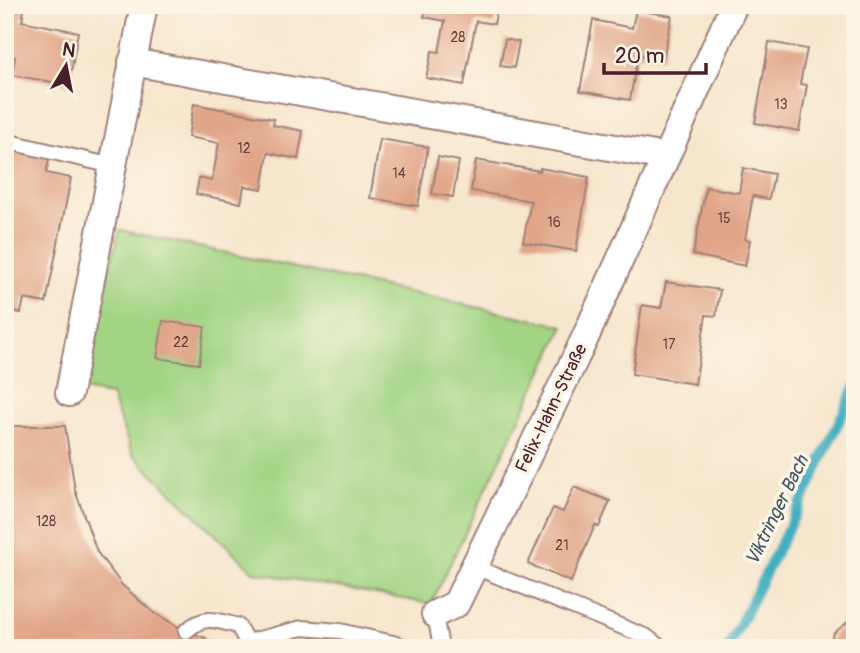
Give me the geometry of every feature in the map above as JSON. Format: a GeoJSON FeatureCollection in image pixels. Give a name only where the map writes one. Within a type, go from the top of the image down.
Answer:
{"type":"FeatureCollection","features":[{"type":"Feature","properties":{"kind":"street"},"geometry":{"type":"LineString","coordinates":[[69,393],[144,5]]}},
{"type":"Feature","properties":{"kind":"street","name":"Felix-Hahn-Straße"},"geometry":{"type":"LineString","coordinates":[[435,614],[456,604],[475,566],[585,338],[734,5]]}},
{"type":"Feature","properties":{"kind":"street"},"geometry":{"type":"LineString","coordinates":[[132,62],[666,157]]}},
{"type":"Feature","properties":{"kind":"lane"},"geometry":{"type":"LineString","coordinates":[[5,141],[113,166]]}},
{"type":"Feature","properties":{"kind":"lane"},"geometry":{"type":"LineString","coordinates":[[475,566],[647,637],[661,648]]}},
{"type":"Feature","properties":{"kind":"lane","name":"Felix-Hahn-Straße"},"geometry":{"type":"LineString","coordinates":[[435,614],[441,648]]}},
{"type":"Feature","properties":{"kind":"lane"},"geometry":{"type":"LineString","coordinates":[[186,631],[197,621],[213,619],[238,626],[247,645],[302,628],[340,631],[406,648]]}},
{"type":"Feature","properties":{"kind":"green space"},"geometry":{"type":"Polygon","coordinates":[[[120,230],[564,326],[431,604],[254,572],[132,454],[111,395],[76,389],[120,230]]]}},
{"type":"Feature","properties":{"kind":"building"},"geometry":{"type":"Polygon","coordinates":[[[5,5],[25,5],[22,21],[78,32],[69,85],[12,75],[15,57],[5,55],[5,5]]]}},
{"type":"Feature","properties":{"kind":"building"},"geometry":{"type":"Polygon","coordinates":[[[410,5],[498,5],[494,24],[476,21],[464,85],[426,78],[432,51],[439,52],[445,21],[424,17],[426,9],[410,5]]]}},
{"type":"Feature","properties":{"kind":"building"},"geometry":{"type":"Polygon","coordinates":[[[636,10],[672,16],[663,59],[638,55],[630,100],[580,91],[593,20],[632,28],[636,10]]]}},
{"type":"Feature","properties":{"kind":"building"},"geometry":{"type":"Polygon","coordinates":[[[505,39],[519,42],[514,68],[500,66],[505,39]]]}},
{"type":"Feature","properties":{"kind":"building"},"geometry":{"type":"Polygon","coordinates":[[[769,42],[807,49],[800,84],[807,85],[799,131],[755,123],[769,42]]]}},
{"type":"Feature","properties":{"kind":"building"},"geometry":{"type":"Polygon","coordinates":[[[194,104],[274,119],[273,125],[303,131],[298,159],[268,153],[262,189],[244,186],[241,203],[196,194],[199,178],[212,181],[219,143],[188,137],[194,104]]]}},
{"type":"Feature","properties":{"kind":"building"},"geometry":{"type":"Polygon","coordinates":[[[380,139],[428,147],[418,206],[370,198],[380,139]]]}},
{"type":"Feature","properties":{"kind":"building"},"geometry":{"type":"Polygon","coordinates":[[[5,147],[50,156],[46,173],[71,178],[46,303],[24,299],[21,313],[5,310],[5,147]]]}},
{"type":"Feature","properties":{"kind":"building"},"geometry":{"type":"Polygon","coordinates":[[[438,157],[459,161],[453,197],[432,194],[438,157]]]}},
{"type":"Feature","properties":{"kind":"building"},"geometry":{"type":"Polygon","coordinates":[[[476,160],[589,177],[576,251],[523,242],[531,201],[471,191],[476,160]]]}},
{"type":"Feature","properties":{"kind":"building"},"geometry":{"type":"Polygon","coordinates":[[[743,168],[774,174],[769,199],[753,196],[745,239],[750,240],[745,266],[693,255],[706,187],[739,193],[743,168]]]}},
{"type":"Feature","properties":{"kind":"building"},"geometry":{"type":"Polygon","coordinates":[[[666,282],[720,290],[716,316],[706,315],[695,384],[632,374],[642,305],[661,308],[666,282]]]}},
{"type":"Feature","properties":{"kind":"building"},"geometry":{"type":"Polygon","coordinates":[[[163,321],[205,327],[199,364],[157,358],[163,321]]]}},
{"type":"Feature","properties":{"kind":"building"},"geometry":{"type":"Polygon","coordinates":[[[9,426],[65,426],[75,490],[97,552],[122,585],[153,612],[186,631],[206,638],[206,648],[5,648],[5,457],[8,457],[9,426]]]}},
{"type":"Feature","properties":{"kind":"building"},"geometry":{"type":"Polygon","coordinates":[[[574,487],[610,501],[599,527],[595,525],[571,582],[528,564],[553,508],[563,512],[574,487]]]}},
{"type":"Feature","properties":{"kind":"building"},"geometry":{"type":"Polygon","coordinates":[[[855,616],[855,648],[828,648],[834,633],[855,616]]]}},
{"type":"Feature","properties":{"kind":"waterway","name":"Viktringer Bach"},"geometry":{"type":"LineString","coordinates":[[728,648],[805,495],[855,387]]}}]}
